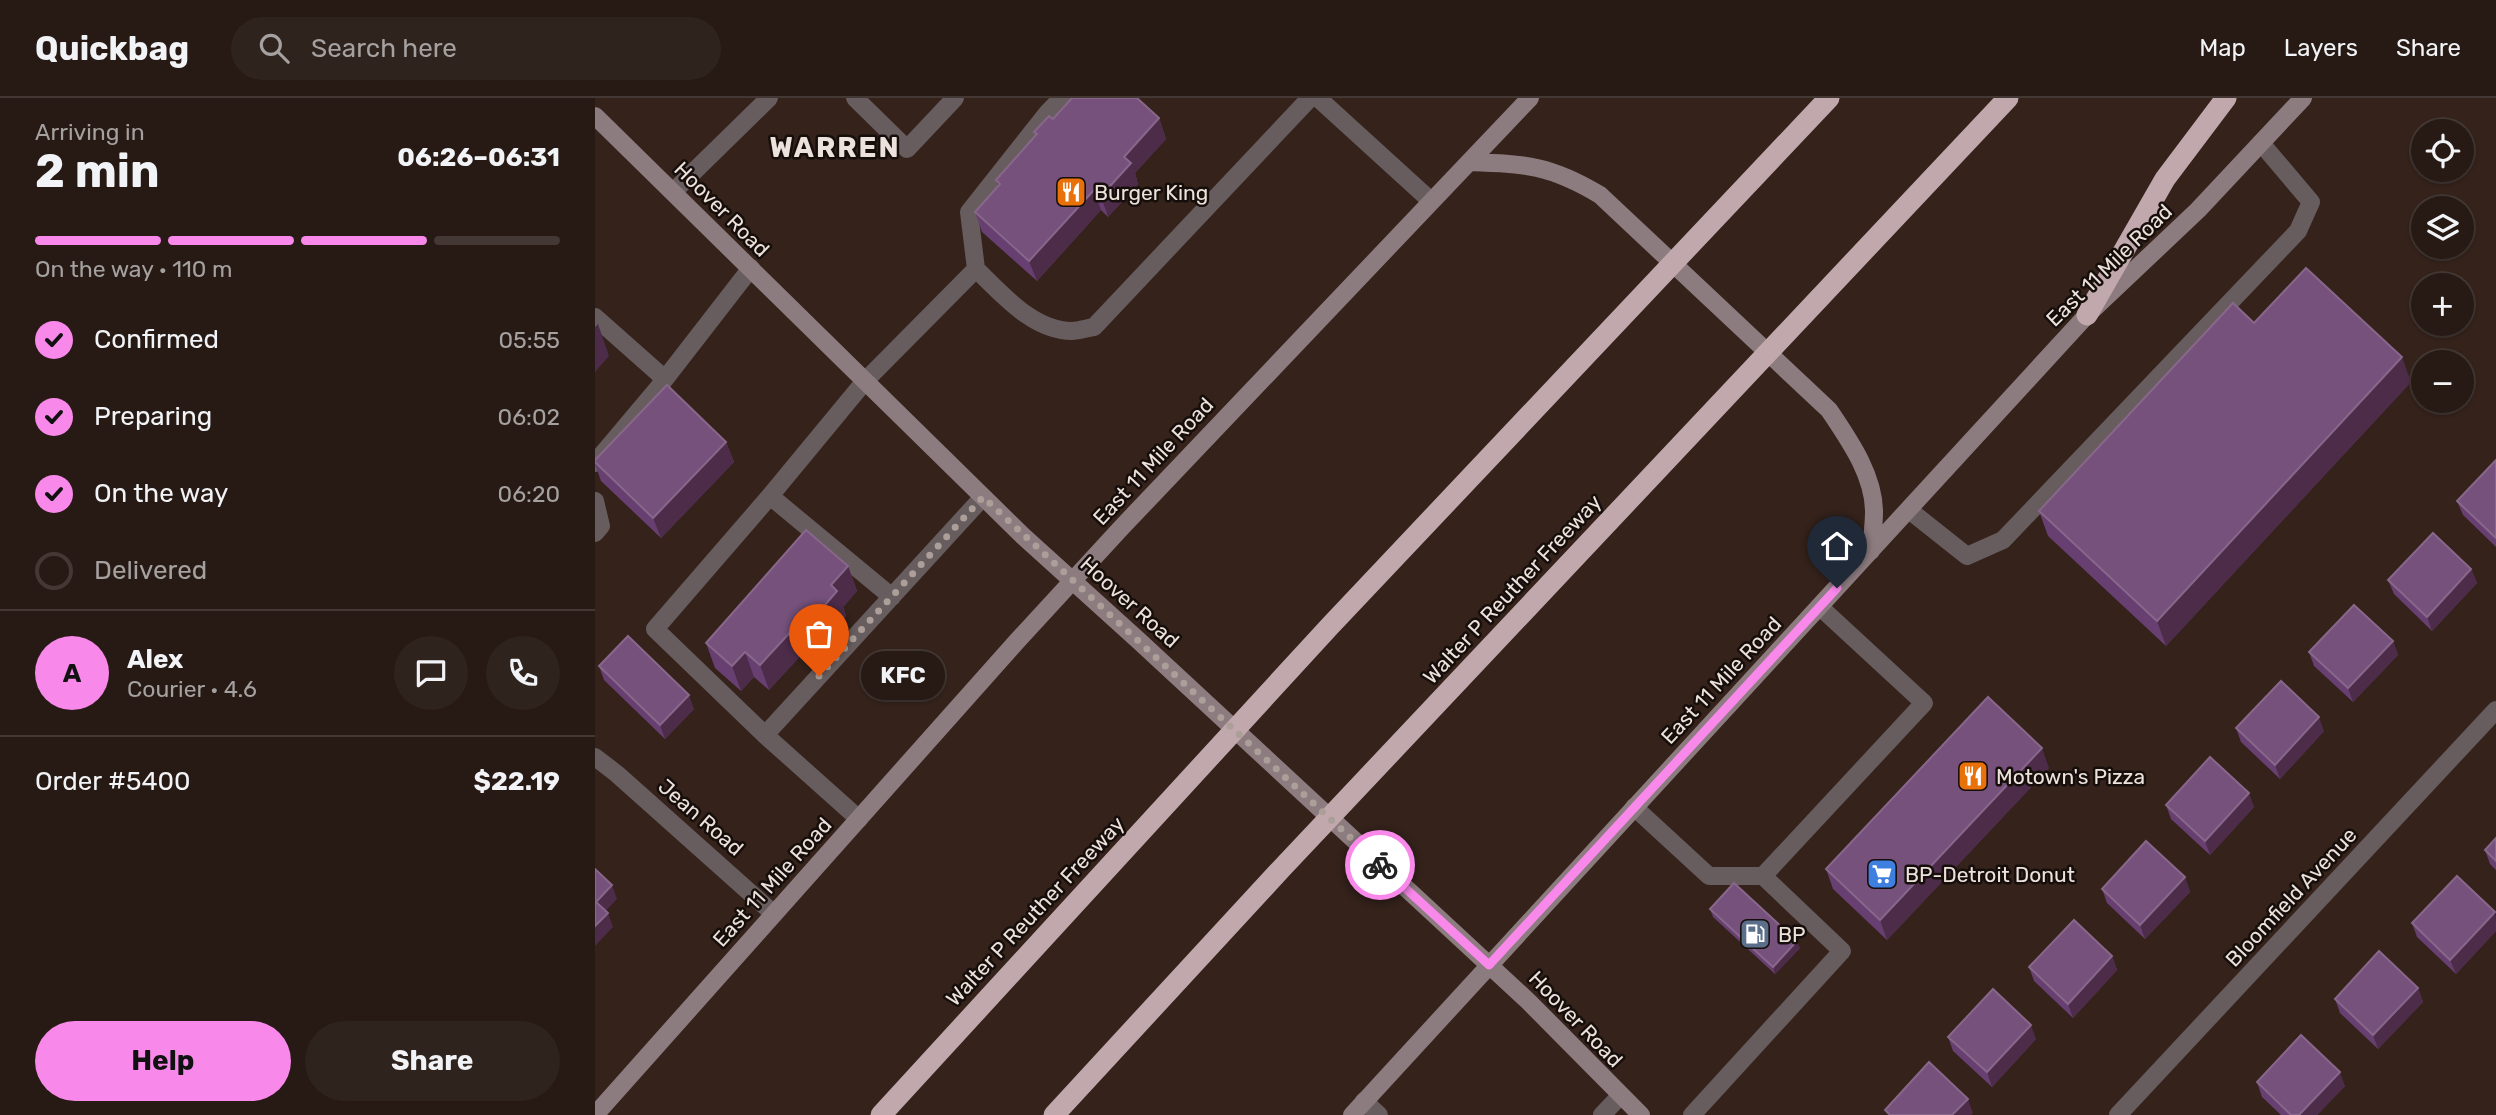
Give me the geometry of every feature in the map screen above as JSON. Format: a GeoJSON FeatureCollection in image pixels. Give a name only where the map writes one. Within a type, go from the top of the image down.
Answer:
{"type":"FeatureCollection","features":[{"type":"Feature","properties":{"kind":"highway","name":"Walter P Reuther Freeway"},"geometry":{"type":"LineString","coordinates":[[881,1115],[1340,616],[1829,98]]}},
{"type":"Feature","properties":{"kind":"highway","name":"Walter P Reuther Freeway"},"geometry":{"type":"LineString","coordinates":[[1054,1115],[1282,867],[2008,98]]}},
{"type":"Feature","properties":{"kind":"highway"},"geometry":{"type":"LineString","coordinates":[[2087,315],[2165,179],[2226,98]]}},
{"type":"Feature","properties":{"kind":"main road","name":"East 11 Mile Road"},"geometry":{"type":"LineString","coordinates":[[595,1115],[1122,527],[1529,98]]}},
{"type":"Feature","properties":{"kind":"main road","name":"East 11 Mile Road"},"geometry":{"type":"LineString","coordinates":[[1352,1115],[2087,315],[2198,210],[2303,98]]}},
{"type":"Feature","properties":{"kind":"main road","name":"Hoover Road"},"geometry":{"type":"LineString","coordinates":[[595,116],[983,497],[1529,1002],[1619,1096],[1641,1115]]}},
{"type":"Feature","properties":{"kind":"main road"},"geometry":{"type":"LineString","coordinates":[[1469,162],[1522,164],[1544,168],[1575,180],[1600,195],[1829,410],[1849,439],[1861,463],[1874,510],[1871,551]]}},
{"type":"Feature","properties":{"kind":"street"},"geometry":{"type":"LineString","coordinates":[[673,192],[769,98]]}},
{"type":"Feature","properties":{"kind":"street"},"geometry":{"type":"LineString","coordinates":[[855,98],[907,149],[955,98]]}},
{"type":"Feature","properties":{"kind":"street"},"geometry":{"type":"LineString","coordinates":[[1062,98],[1048,111],[969,212],[976,270],[1040,324],[1071,331],[1094,327],[1310,98]]}},
{"type":"Feature","properties":{"kind":"street"},"geometry":{"type":"LineString","coordinates":[[1318,98],[1431,201]]}},
{"type":"Feature","properties":{"kind":"street"},"geometry":{"type":"LineString","coordinates":[[1909,510],[1967,556],[2003,540],[2298,231],[2311,202],[2261,144]]}},
{"type":"Feature","properties":{"kind":"street"},"geometry":{"type":"LineString","coordinates":[[595,463],[665,379],[751,268]]}},
{"type":"Feature","properties":{"kind":"street"},"geometry":{"type":"LineString","coordinates":[[859,818],[765,735],[655,629],[865,381],[976,270]]}},
{"type":"Feature","properties":{"kind":"street"},"geometry":{"type":"LineString","coordinates":[[595,317],[665,379]]}},
{"type":"Feature","properties":{"kind":"street"},"geometry":{"type":"LineString","coordinates":[[770,496],[892,597]]}},
{"type":"Feature","properties":{"kind":"street"},"geometry":{"type":"LineString","coordinates":[[765,735],[983,497]]}},
{"type":"Feature","properties":{"kind":"street"},"geometry":{"type":"LineString","coordinates":[[595,501],[601,526],[595,533]]}},
{"type":"Feature","properties":{"kind":"street"},"geometry":{"type":"LineString","coordinates":[[1763,876],[1924,703],[1820,607]]}},
{"type":"Feature","properties":{"kind":"street","name":"Bloomfield Avenue"},"geometry":{"type":"LineString","coordinates":[[2118,1115],[2496,710]]}},
{"type":"Feature","properties":{"kind":"street","name":"Jean Road"},"geometry":{"type":"LineString","coordinates":[[595,757],[774,914]]}},
{"type":"Feature","properties":{"kind":"street"},"geometry":{"type":"LineString","coordinates":[[1634,807],[1709,876],[1763,876],[1842,951],[1692,1115]]}},
{"type":"Feature","properties":{"kind":"street"},"geometry":{"type":"LineString","coordinates":[[1602,1115],[1619,1096]]}},
{"type":"Feature","properties":{"kind":"street"},"geometry":{"type":"LineString","coordinates":[[1364,1101],[1379,1115]]}},
{"type":"Feature","properties":{"kind":"building","name":"Burger King"},"geometry":{"type":"Polygon","coordinates":[[[1072,98],[1137,98],[1159,118],[1124,157],[1131,163],[1101,196],[1094,190],[1029,261],[975,212],[1000,184],[996,180],[1037,134],[1034,132],[1049,116],[1053,119],[1072,98]]]}},
{"type":"Feature","properties":{"kind":"building"},"geometry":{"type":"Polygon","coordinates":[[[2306,268],[2402,357],[2157,621],[2039,511],[2233,303],[2254,323],[2306,268]]]}},
{"type":"Feature","properties":{"kind":"building"},"geometry":{"type":"Polygon","coordinates":[[[667,385],[726,442],[653,518],[595,460],[667,385]]]}},
{"type":"Feature","properties":{"kind":"building"},"geometry":{"type":"Polygon","coordinates":[[[2496,460],[2496,538],[2457,501],[2496,460]]]}},
{"type":"Feature","properties":{"kind":"building"},"geometry":{"type":"Polygon","coordinates":[[[806,530],[848,566],[831,585],[837,591],[801,633],[795,627],[760,665],[745,652],[732,666],[706,643],[806,530]]]}},
{"type":"Feature","properties":{"kind":"building"},"geometry":{"type":"Polygon","coordinates":[[[2433,533],[2471,569],[2427,617],[2388,580],[2433,533]]]}},
{"type":"Feature","properties":{"kind":"building"},"geometry":{"type":"Polygon","coordinates":[[[2354,605],[2393,641],[2348,688],[2309,652],[2354,605]]]}},
{"type":"Feature","properties":{"kind":"building"},"geometry":{"type":"Polygon","coordinates":[[[628,636],[689,695],[660,725],[599,666],[628,636]]]}},
{"type":"Feature","properties":{"kind":"building"},"geometry":{"type":"Polygon","coordinates":[[[2281,681],[2319,717],[2275,765],[2236,728],[2281,681]]]}},
{"type":"Feature","properties":{"kind":"building"},"geometry":{"type":"Polygon","coordinates":[[[1988,697],[2042,748],[1880,920],[1826,869],[1988,697]]]}},
{"type":"Feature","properties":{"kind":"building"},"geometry":{"type":"Polygon","coordinates":[[[2210,757],[2249,793],[2205,841],[2166,805],[2210,757]]]}},
{"type":"Feature","properties":{"kind":"building"},"geometry":{"type":"Polygon","coordinates":[[[2496,838],[2496,861],[2485,850],[2496,838]]]}},
{"type":"Feature","properties":{"kind":"building"},"geometry":{"type":"Polygon","coordinates":[[[2146,841],[2185,877],[2140,925],[2102,889],[2146,841]]]}},
{"type":"Feature","properties":{"kind":"building"},"geometry":{"type":"Polygon","coordinates":[[[595,869],[612,885],[596,902],[608,913],[595,926],[595,869]]]}},
{"type":"Feature","properties":{"kind":"building"},"geometry":{"type":"Polygon","coordinates":[[[2457,876],[2495,912],[2450,960],[2412,923],[2457,876]]]}},
{"type":"Feature","properties":{"kind":"building"},"geometry":{"type":"Polygon","coordinates":[[[1734,883],[1797,941],[1773,967],[1710,909],[1734,883]]]}},
{"type":"Feature","properties":{"kind":"building"},"geometry":{"type":"Polygon","coordinates":[[[2074,920],[2112,956],[2068,1004],[2029,967],[2074,920]]]}},
{"type":"Feature","properties":{"kind":"building"},"geometry":{"type":"Polygon","coordinates":[[[2379,951],[2418,988],[2373,1035],[2335,999],[2379,951]]]}},
{"type":"Feature","properties":{"kind":"building"},"geometry":{"type":"Polygon","coordinates":[[[1993,989],[2031,1025],[1987,1072],[1948,1037],[1993,989]]]}},
{"type":"Feature","properties":{"kind":"building"},"geometry":{"type":"Polygon","coordinates":[[[2301,1035],[2340,1072],[2299,1115],[2291,1115],[2257,1082],[2301,1035]]]}},
{"type":"Feature","properties":{"kind":"building"},"geometry":{"type":"Polygon","coordinates":[[[1929,1062],[1968,1099],[1952,1115],[1890,1115],[1885,1110],[1929,1062]]]}},
{"type":"Feature","properties":{"kind":"way so far"},"geometry":{"type":"LineString","coordinates":[[819,676],[983,497],[1380,865]]}},
{"type":"Feature","properties":{"kind":"place","name":"Burger King"},"geometry":{"type":"Point","coordinates":[1071,192]}},
{"type":"Feature","properties":{"kind":"place","name":"KFC"},"geometry":{"type":"Point","coordinates":[819,676]}},
{"type":"Feature","properties":{"kind":"place","name":"Motown's Pizza"},"geometry":{"type":"Point","coordinates":[1973,776]}},
{"type":"Feature","properties":{"kind":"place","name":"BP-Detroit Donut"},"geometry":{"type":"Point","coordinates":[1882,874]}},
{"type":"Feature","properties":{"kind":"place","name":"BP"},"geometry":{"type":"Point","coordinates":[1755,934]}},
{"type":"Feature","properties":{"kind":"district","name":"WARREN"},"geometry":{"type":"Point","coordinates":[835,147]}},
{"type":"Feature","properties":{"kind":"route"},"geometry":{"type":"LineString","coordinates":[[1380,865],[1489,965],[1837,588]]}}]}
